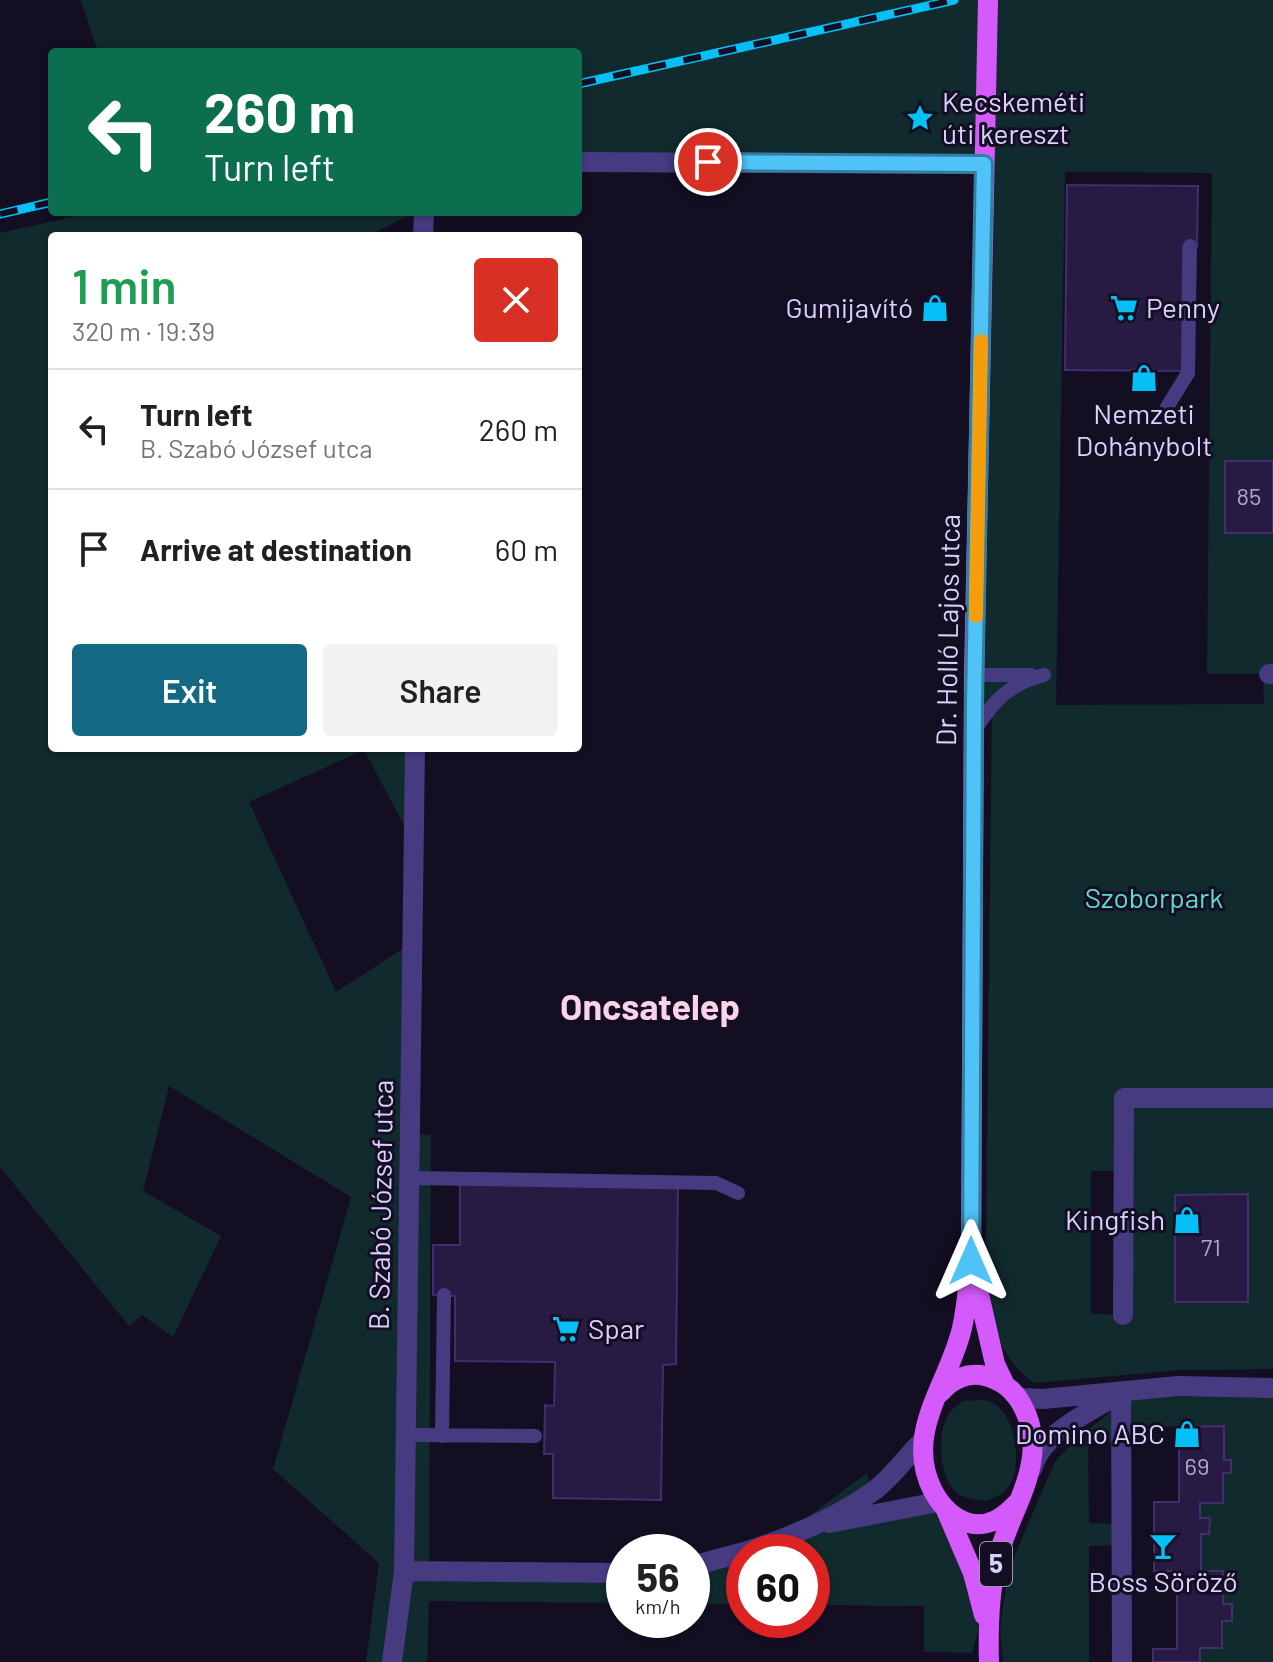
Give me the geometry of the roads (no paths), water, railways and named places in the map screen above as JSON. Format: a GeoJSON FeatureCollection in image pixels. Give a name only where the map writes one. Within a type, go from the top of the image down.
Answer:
{"type":"FeatureCollection","features":[{"type":"Feature","properties":{"kind":"main road","name":"Dr. Holló Lajos utca"},"geometry":{"type":"LineString","coordinates":[[971,1261],[974,675],[988,0]]}},
{"type":"Feature","properties":{"kind":"main road","name":"5"},"geometry":{"type":"LineString","coordinates":[[971,1261],[995,1364],[1028,1417],[1032,1436],[1032,1469],[1001,1543],[996,1565],[988,1629],[989,1662]]}},
{"type":"Feature","properties":{"kind":"main road","name":"5"},"geometry":{"type":"LineString","coordinates":[[971,1261],[962,1328],[950,1368],[929,1411],[923,1440],[923,1462],[928,1482],[973,1573],[988,1629]]}},
{"type":"Feature","properties":{"kind":"main road"},"geometry":{"type":"LineString","coordinates":[[936,1398],[947,1385],[970,1375],[980,1374],[1009,1388]]}},
{"type":"Feature","properties":{"kind":"main road","name":"5"},"geometry":{"type":"LineString","coordinates":[[942,1506],[969,1523],[982,1524],[1006,1515],[1017,1503]]}},
{"type":"Feature","properties":{"kind":"street"},"geometry":{"type":"LineString","coordinates":[[582,162],[984,164]]}},
{"type":"Feature","properties":{"kind":"street","name":"B. Szabó József utca"},"geometry":{"type":"LineString","coordinates":[[392,1662],[404,1571],[415,752]]}},
{"type":"Feature","properties":{"kind":"street"},"geometry":{"type":"LineString","coordinates":[[1123,1315],[1124,1098],[1273,1098]]}},
{"type":"Feature","properties":{"kind":"street"},"geometry":{"type":"LineString","coordinates":[[1009,1388],[1021,1398],[1043,1399],[1178,1386],[1273,1388]]}},
{"type":"Feature","properties":{"kind":"street"},"geometry":{"type":"LineString","coordinates":[[1032,1469],[1036,1454],[1051,1438],[1121,1392]]}},
{"type":"Feature","properties":{"kind":"street"},"geometry":{"type":"LineString","coordinates":[[1121,1392],[1122,1662]]}},
{"type":"Feature","properties":{"kind":"street"},"geometry":{"type":"LineString","coordinates":[[795,1534],[874,1490],[923,1440]]}},
{"type":"Feature","properties":{"kind":"street"},"geometry":{"type":"LineString","coordinates":[[813,1526],[942,1506]]}},
{"type":"Feature","properties":{"kind":"street"},"geometry":{"type":"LineString","coordinates":[[404,1571],[606,1573]]}},
{"type":"Feature","properties":{"kind":"lane"},"geometry":{"type":"LineString","coordinates":[[1167,407],[1188,373],[1190,246]]}},
{"type":"Feature","properties":{"kind":"lane"},"geometry":{"type":"LineString","coordinates":[[974,675],[1044,675],[1021,681],[1007,691],[987,711],[974,732]]}},
{"type":"Feature","properties":{"kind":"lane"},"geometry":{"type":"LineString","coordinates":[[411,1178],[716,1183],[738,1193]]}},
{"type":"Feature","properties":{"kind":"lane"},"geometry":{"type":"LineString","coordinates":[[442,1436],[444,1295]]}},
{"type":"Feature","properties":{"kind":"lane"},"geometry":{"type":"LineString","coordinates":[[405,1435],[535,1436]]}},
{"type":"Feature","properties":{"kind":"railway"},"geometry":{"type":"LineString","coordinates":[[582,83],[954,0]]}},
{"type":"Feature","properties":{"kind":"railway"},"geometry":{"type":"LineString","coordinates":[[0,214],[48,203]]}},
{"type":"Feature","properties":{"kind":"place","name":"Kecskeméti úti kereszt"},"geometry":{"type":"Point","coordinates":[920,118]}},
{"type":"Feature","properties":{"kind":"place","name":"Gumijavító"},"geometry":{"type":"Point","coordinates":[935,308]}},
{"type":"Feature","properties":{"kind":"place","name":"Penny"},"geometry":{"type":"Point","coordinates":[1124,308]}},
{"type":"Feature","properties":{"kind":"place","name":"Nemzeti Dohánybolt"},"geometry":{"type":"Point","coordinates":[1144,378]}},
{"type":"Feature","properties":{"kind":"place","name":"Kingfish"},"geometry":{"type":"Point","coordinates":[1187,1220]}},
{"type":"Feature","properties":{"kind":"place","name":"Spar"},"geometry":{"type":"Point","coordinates":[566,1329]}},
{"type":"Feature","properties":{"kind":"place","name":"Domino ABC"},"geometry":{"type":"Point","coordinates":[1187,1434]}},
{"type":"Feature","properties":{"kind":"place","name":"Boss Söröző"},"geometry":{"type":"Point","coordinates":[1163,1546]}},
{"type":"Feature","properties":{"kind":"district","name":"Oncsatelep"},"geometry":{"type":"Point","coordinates":[650,1007]}},
{"type":"Feature","properties":{"kind":"park label","name":"Szoborpark"},"geometry":{"type":"Point","coordinates":[1154,898]}}]}
